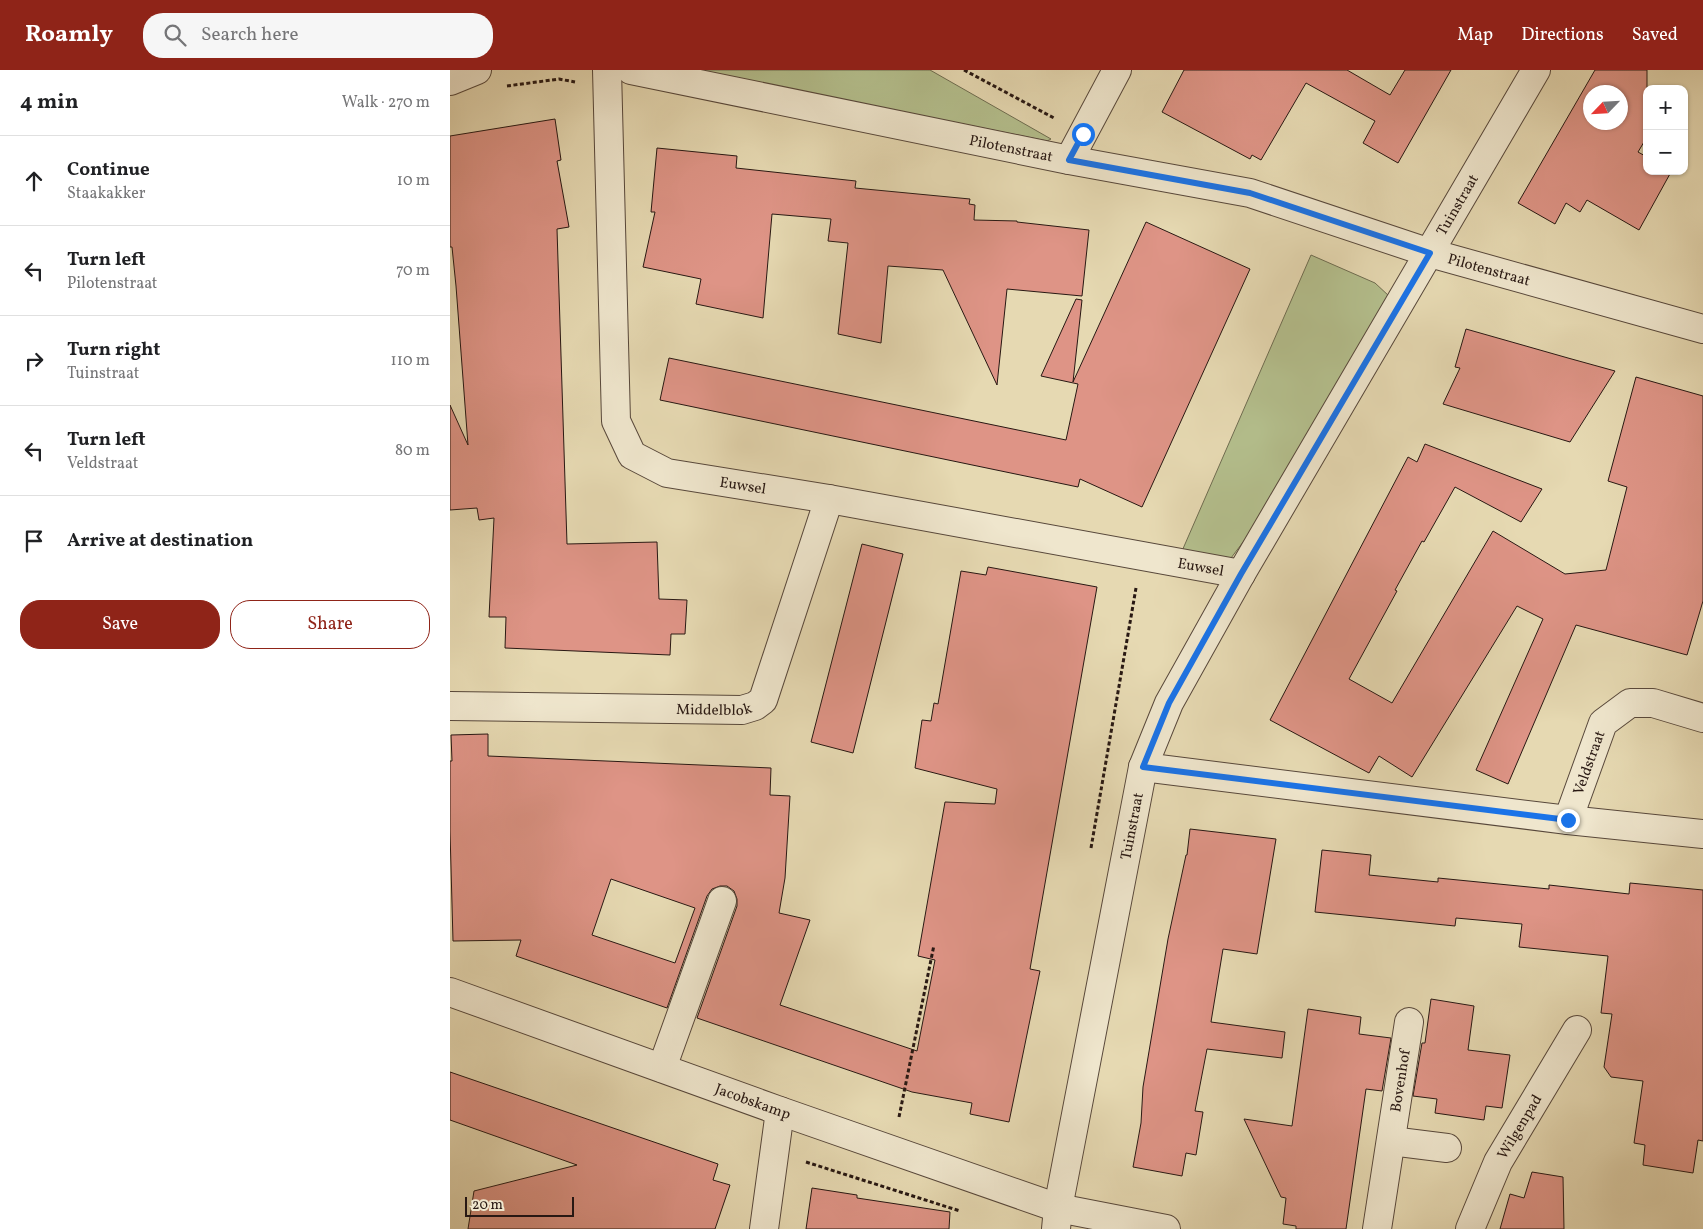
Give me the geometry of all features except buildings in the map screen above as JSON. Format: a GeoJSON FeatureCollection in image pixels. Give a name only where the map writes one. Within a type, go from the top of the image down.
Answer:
{"type":"FeatureCollection","features":[{"type":"Feature","properties":{"kind":"street"},"geometry":{"type":"LineString","coordinates":[[450,81],[478,70]]}},
{"type":"Feature","properties":{"kind":"street","name":"Pilotenstraat"},"geometry":{"type":"LineString","coordinates":[[631,70],[1069,160],[1250,193],[1430,253],[1703,329]]}},
{"type":"Feature","properties":{"kind":"street"},"geometry":{"type":"LineString","coordinates":[[1069,160],[1117,70]]}},
{"type":"Feature","properties":{"kind":"street","name":"Tuinstraat"},"geometry":{"type":"LineString","coordinates":[[1057,1219],[1143,767],[1169,703],[1241,574],[1536,70]]}},
{"type":"Feature","properties":{"kind":"street","name":"Euwsel"},"geometry":{"type":"LineString","coordinates":[[607,79],[616,421],[632,455],[667,472],[829,499],[1241,574]]}},
{"type":"Feature","properties":{"kind":"street","name":"Middelblok"},"geometry":{"type":"LineString","coordinates":[[450,706],[742,710],[755,706],[762,700],[829,499]]}},
{"type":"Feature","properties":{"kind":"street","name":"Veldstraat"},"geometry":{"type":"LineString","coordinates":[[1568,820],[1602,723],[1630,703],[1653,704],[1703,718]]}},
{"type":"Feature","properties":{"kind":"street"},"geometry":{"type":"LineString","coordinates":[[1143,767],[1568,820],[1703,834]]}},
{"type":"Feature","properties":{"kind":"street"},"geometry":{"type":"LineString","coordinates":[[662,1068],[722,901]]}},
{"type":"Feature","properties":{"kind":"street","name":"Jacobskamp"},"geometry":{"type":"LineString","coordinates":[[450,992],[892,1150],[1057,1219]]}},
{"type":"Feature","properties":{"kind":"street","name":"Bovenhof"},"geometry":{"type":"LineString","coordinates":[[1377,1229],[1409,1022]]}},
{"type":"Feature","properties":{"kind":"street","name":"Wilgenpad"},"geometry":{"type":"LineString","coordinates":[[1470,1229],[1498,1162],[1577,1030]]}},
{"type":"Feature","properties":{"kind":"street"},"geometry":{"type":"LineString","coordinates":[[764,1229],[780,1111]]}},
{"type":"Feature","properties":{"kind":"street"},"geometry":{"type":"LineString","coordinates":[[1391,1141],[1447,1148]]}},
{"type":"Feature","properties":{"kind":"street"},"geometry":{"type":"LineString","coordinates":[[1057,1219],[1166,1229]]}},
{"type":"Feature","properties":{"kind":"path"},"geometry":{"type":"LineString","coordinates":[[964,70],[1083,134]]}},
{"type":"Feature","properties":{"kind":"path"},"geometry":{"type":"LineString","coordinates":[[505,86],[559,79],[607,79]]}},
{"type":"Feature","properties":{"kind":"path"},"geometry":{"type":"LineString","coordinates":[[892,1150],[934,945]]}},
{"type":"Feature","properties":{"kind":"path"},"geometry":{"type":"LineString","coordinates":[[775,1152],[969,1214]]}},
{"type":"Feature","properties":{"kind":"green space"},"geometry":{"type":"Polygon","coordinates":[[[695,70],[930,70],[1051,139],[1047,141],[695,70]]]}},
{"type":"Feature","properties":{"kind":"green space"},"geometry":{"type":"Polygon","coordinates":[[[1311,255],[1375,283],[1389,296],[1259,521],[1231,558],[1182,551],[1311,255]]]}},
{"type":"Feature","properties":{"kind":"route"},"geometry":{"type":"LineString","coordinates":[[1083,134],[1069,160],[1250,193],[1430,253],[1241,574],[1169,703],[1143,767],[1568,820]]}}]}
